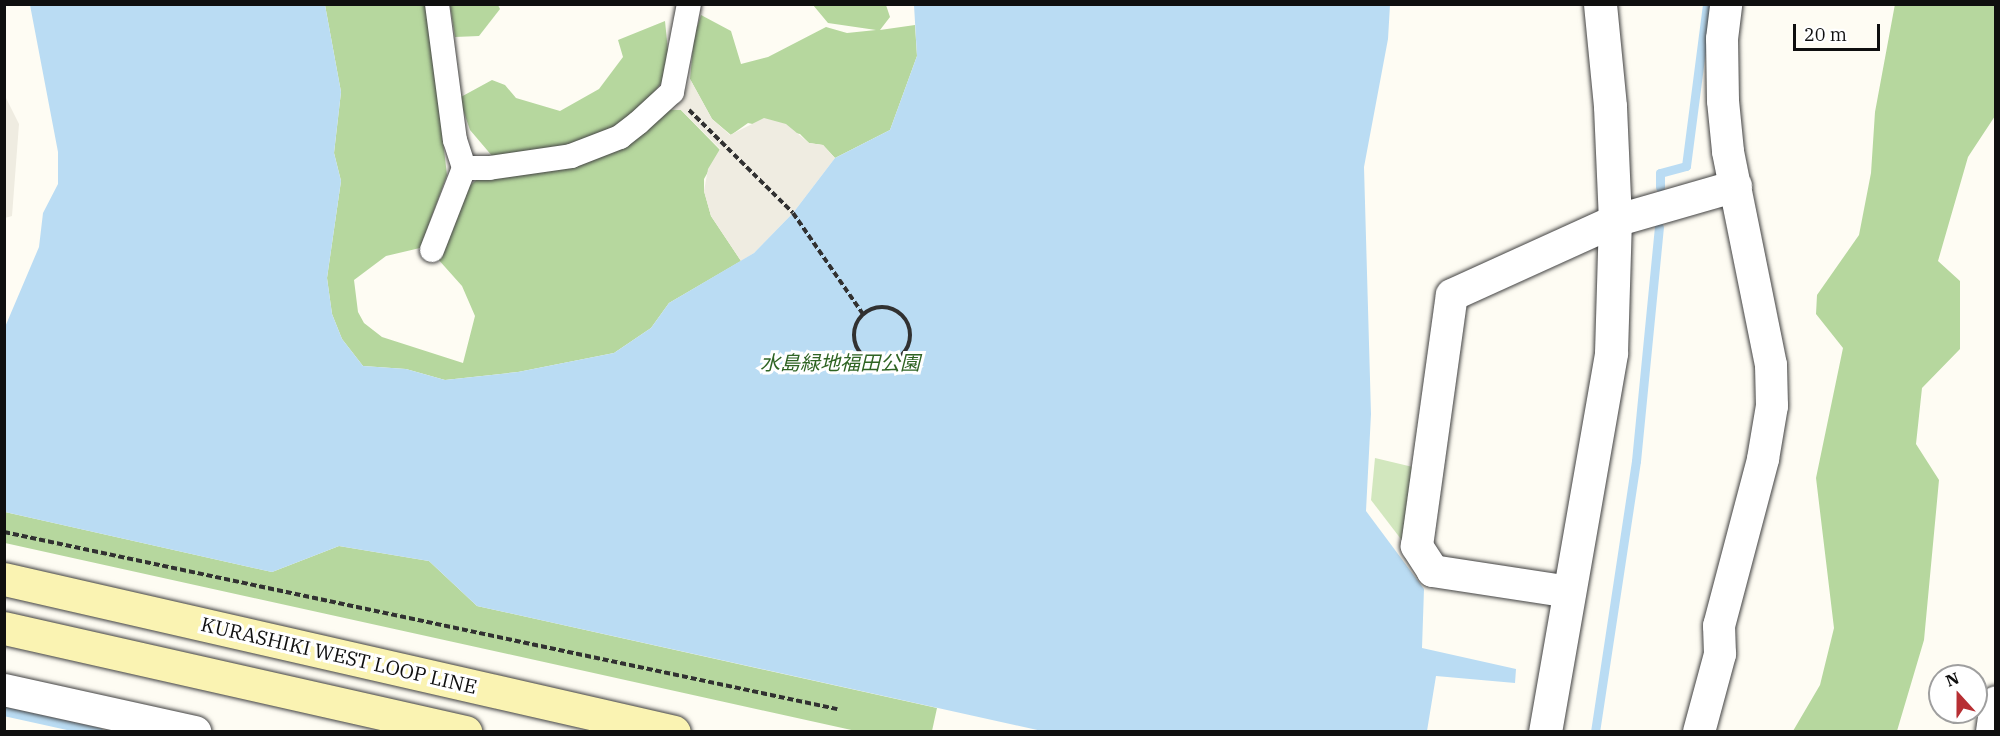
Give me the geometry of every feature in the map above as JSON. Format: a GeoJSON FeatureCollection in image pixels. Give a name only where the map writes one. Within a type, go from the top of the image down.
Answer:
{"type":"FeatureCollection","features":[{"type":"Feature","properties":{"kind":"main road","name":"KURASHIKI WEST LOOP LINE"},"geometry":{"type":"LineString","coordinates":[[4,579],[675,732]]}},
{"type":"Feature","properties":{"kind":"main road"},"geometry":{"type":"LineString","coordinates":[[4,628],[465,732]]}},
{"type":"Feature","properties":{"kind":"street"},"geometry":{"type":"LineString","coordinates":[[432,250],[464,168],[452,121],[437,4]]}},
{"type":"Feature","properties":{"kind":"street"},"geometry":{"type":"LineString","coordinates":[[464,168],[522,166],[571,156],[620,137],[672,92],[689,4]]}},
{"type":"Feature","properties":{"kind":"street"},"geometry":{"type":"LineString","coordinates":[[1545,732],[1611,353],[1615,221],[1610,106],[1600,4]]}},
{"type":"Feature","properties":{"kind":"street"},"geometry":{"type":"LineString","coordinates":[[1699,732],[1720,654],[1719,626],[1763,459],[1772,406],[1771,365],[1736,186],[1723,101],[1722,39],[1726,4]]}},
{"type":"Feature","properties":{"kind":"street"},"geometry":{"type":"LineString","coordinates":[[1570,592],[1433,571],[1417,546],[1452,295],[1615,221],[1736,186]]}},
{"type":"Feature","properties":{"kind":"street"},"geometry":{"type":"LineString","coordinates":[[4,690],[195,732]]}},
{"type":"Feature","properties":{"kind":"street"},"geometry":{"type":"LineString","coordinates":[[1992,732],[1995,702]]}},
{"type":"Feature","properties":{"kind":"path"},"geometry":{"type":"LineString","coordinates":[[672,92],[793,213],[864,314]]}},
{"type":"Feature","properties":{"kind":"path"},"geometry":{"type":"LineString","coordinates":[[891,308],[906,319],[911,337],[903,354],[887,363],[861,354],[854,329],[864,314],[872,309],[891,308]]}},
{"type":"Feature","properties":{"kind":"path"},"geometry":{"type":"LineString","coordinates":[[4,532],[837,709]]}},
{"type":"Feature","properties":{"kind":"green space"},"geometry":{"type":"Polygon","coordinates":[[[1895,4],[1996,5],[1995,116],[1968,157],[1938,261],[1960,281],[1960,349],[1922,388],[1916,444],[1939,480],[1924,640],[1897,731],[1793,731],[1820,685],[1834,628],[1816,478],[1843,348],[1816,314],[1817,295],[1859,235],[1871,173],[1875,112],[1895,4]]]}},
{"type":"Feature","properties":{"kind":"green space"},"geometry":{"type":"Polygon","coordinates":[[[325,5],[427,5],[447,175],[420,248],[386,256],[354,280],[358,312],[364,323],[382,337],[463,363],[475,316],[462,286],[437,258],[469,186],[479,178],[665,109],[681,110],[720,150],[704,179],[704,191],[711,216],[741,261],[669,303],[651,328],[614,353],[518,372],[445,380],[406,369],[363,366],[342,339],[332,314],[327,278],[341,181],[334,153],[341,92],[325,5]]]}},
{"type":"Feature","properties":{"kind":"green space"},"geometry":{"type":"Polygon","coordinates":[[[450,5],[498,5],[500,9],[479,36],[455,37],[450,5]]]}},
{"type":"Feature","properties":{"kind":"green space"},"geometry":{"type":"Polygon","coordinates":[[[813,5],[886,5],[890,17],[880,30],[915,25],[917,56],[890,130],[835,158],[823,145],[809,143],[800,134],[748,123],[731,135],[712,119],[690,79],[694,36],[701,15],[731,31],[741,64],[768,57],[826,27],[847,33],[876,30],[828,23],[813,5]]]}},
{"type":"Feature","properties":{"kind":"green space"},"geometry":{"type":"Polygon","coordinates":[[[665,21],[670,71],[647,102],[601,136],[560,150],[493,157],[470,130],[459,98],[492,80],[505,85],[516,98],[560,111],[599,89],[623,57],[618,40],[665,21]]]}},
{"type":"Feature","properties":{"kind":"green space"},"geometry":{"type":"Polygon","coordinates":[[[1375,458],[1417,468],[1407,547],[1371,500],[1375,458]]]}},
{"type":"Feature","properties":{"kind":"green space"},"geometry":{"type":"Polygon","coordinates":[[[5,512],[272,572],[339,546],[429,561],[477,606],[937,708],[932,731],[856,731],[5,543],[5,512]]]}},
{"type":"Feature","properties":{"kind":"shaded area"},"geometry":{"type":"Polygon","coordinates":[[[690,79],[712,119],[730,135],[764,118],[786,124],[809,143],[823,145],[835,158],[793,213],[754,253],[741,261],[711,216],[704,191],[708,169],[720,149],[681,110],[665,109],[685,93],[690,79]]]}},
{"type":"Feature","properties":{"kind":"shaded area"},"geometry":{"type":"Polygon","coordinates":[[[5,96],[19,124],[12,216],[5,218],[5,96]]]}},
{"type":"Feature","properties":{"kind":"water","name":"水島緑地福田公園"},"geometry":{"type":"Polygon","coordinates":[[[30,5],[325,5],[341,92],[334,153],[341,181],[327,278],[332,314],[342,339],[363,366],[406,369],[445,380],[518,372],[614,353],[651,328],[669,303],[754,253],[793,213],[835,158],[890,130],[917,56],[914,5],[1390,5],[1388,39],[1364,167],[1371,414],[1366,511],[1424,589],[1422,648],[1516,669],[1515,683],[1436,676],[1427,731],[1042,731],[477,606],[429,561],[339,546],[272,572],[5,512],[5,327],[39,247],[43,213],[58,184],[58,152],[30,5]]]}},
{"type":"Feature","properties":{"kind":"waterway"},"geometry":{"type":"LineString","coordinates":[[1660,187],[1660,173],[1686,166],[1707,4]]}},
{"type":"Feature","properties":{"kind":"waterway"},"geometry":{"type":"LineString","coordinates":[[1595,732],[1636,461],[1659,227]]}},
{"type":"Feature","properties":{"kind":"waterway"},"geometry":{"type":"LineString","coordinates":[[4,711],[99,732]]}}]}
